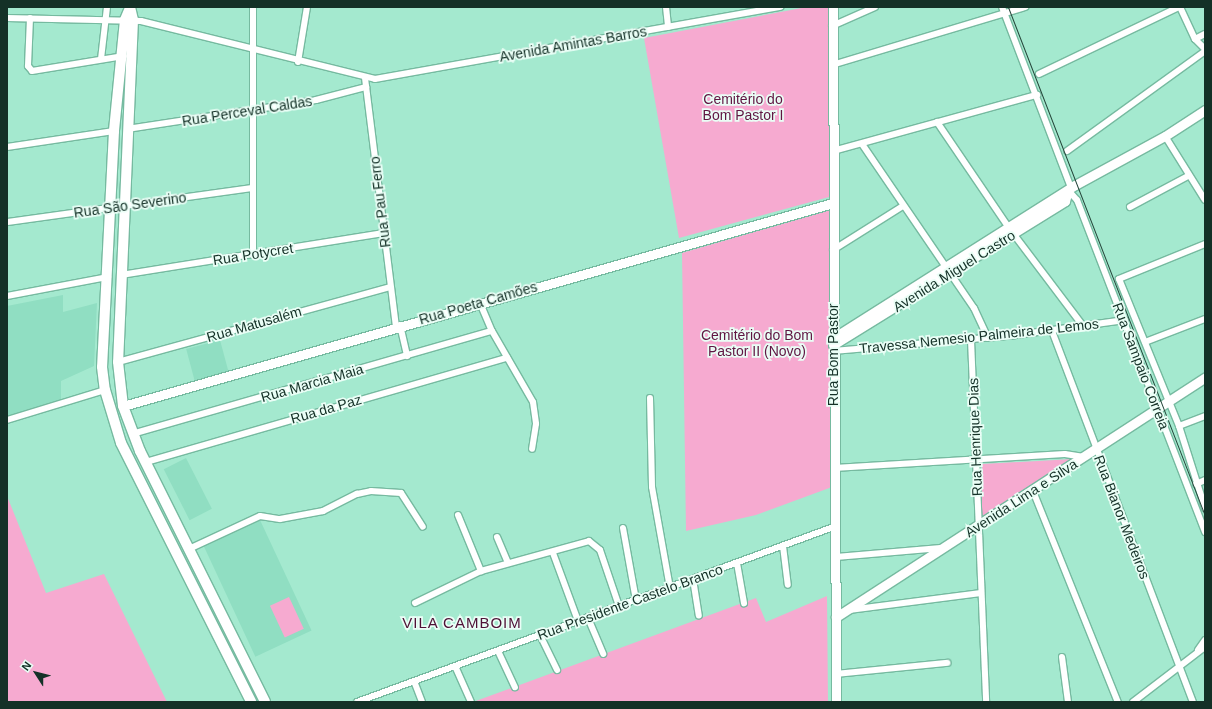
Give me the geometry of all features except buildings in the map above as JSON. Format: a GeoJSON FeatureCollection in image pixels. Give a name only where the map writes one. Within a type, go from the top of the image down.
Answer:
{"type":"FeatureCollection","features":[{"type":"Feature","properties":{"kind":"main road"},"geometry":{"type":"LineString","coordinates":[[130,7],[126,56],[114,132],[108,277],[102,367],[105,390],[121,443],[251,702]]}},
{"type":"Feature","properties":{"kind":"main road","name":"Rua Bom Pastor"},"geometry":{"type":"LineString","coordinates":[[832,7],[836,702]]}},
{"type":"Feature","properties":{"kind":"main road"},"geometry":{"type":"LineString","coordinates":[[126,56],[127,129],[118,362],[123,406],[132,434],[170,511],[191,548],[265,702]]}},
{"type":"Feature","properties":{"kind":"main road"},"geometry":{"type":"LineString","coordinates":[[1060,201],[1069,189],[1166,136],[1205,110]]}},
{"type":"Feature","properties":{"kind":"main road","name":"Avenida Miguel Castro"},"geometry":{"type":"LineString","coordinates":[[833,345],[857,327],[948,272],[1012,230],[1060,201]]}},
{"type":"Feature","properties":{"kind":"main road","name":"Rua Poeta Camões"},"geometry":{"type":"LineString","coordinates":[[123,406],[398,326],[833,203]]}},
{"type":"Feature","properties":{"kind":"main road","name":"Avenida Lima e Silva"},"geometry":{"type":"LineString","coordinates":[[836,616],[848,610],[1085,458],[1205,377]]}},
{"type":"Feature","properties":{"kind":"main road"},"geometry":{"type":"LineString","coordinates":[[157,516],[170,511]]}},
{"type":"Feature","properties":{"kind":"street"},"geometry":{"type":"LineString","coordinates":[[102,59],[104,20],[107,7]]}},
{"type":"Feature","properties":{"kind":"street"},"geometry":{"type":"LineString","coordinates":[[253,7],[253,255]]}},
{"type":"Feature","properties":{"kind":"street"},"geometry":{"type":"LineString","coordinates":[[298,62],[307,7]]}},
{"type":"Feature","properties":{"kind":"street"},"geometry":{"type":"LineString","coordinates":[[666,7],[668,27]]}},
{"type":"Feature","properties":{"kind":"street","name":"Avenida Amintas Barros"},"geometry":{"type":"LineString","coordinates":[[365,78],[668,27],[739,10],[781,7]]}},
{"type":"Feature","properties":{"kind":"street"},"geometry":{"type":"LineString","coordinates":[[832,26],[875,7]]}},
{"type":"Feature","properties":{"kind":"street","name":"Rua Sampaio Correia"},"geometry":{"type":"LineString","coordinates":[[1002,7],[1037,95],[1069,189],[1078,200],[1205,532]]}},
{"type":"Feature","properties":{"kind":"street"},"geometry":{"type":"LineString","coordinates":[[832,65],[1025,7]]}},
{"type":"Feature","properties":{"kind":"street"},"geometry":{"type":"LineString","coordinates":[[1039,74],[1180,7],[1195,39],[1205,50],[1067,151]]}},
{"type":"Feature","properties":{"kind":"street"},"geometry":{"type":"LineString","coordinates":[[7,18],[129,20],[365,78]]}},
{"type":"Feature","properties":{"kind":"street"},"geometry":{"type":"LineString","coordinates":[[30,18],[28,66],[32,71],[126,56]]}},
{"type":"Feature","properties":{"kind":"street"},"geometry":{"type":"LineString","coordinates":[[1195,39],[1205,34]]}},
{"type":"Feature","properties":{"kind":"street","name":"Rua Pau Ferro"},"geometry":{"type":"LineString","coordinates":[[365,78],[390,287],[398,326],[407,356]]}},
{"type":"Feature","properties":{"kind":"street","name":"Rua Perceval Caldas"},"geometry":{"type":"LineString","coordinates":[[127,129],[340,96],[366,87]]}},
{"type":"Feature","properties":{"kind":"street"},"geometry":{"type":"LineString","coordinates":[[833,151],[1037,95]]}},
{"type":"Feature","properties":{"kind":"street"},"geometry":{"type":"LineString","coordinates":[[937,122],[1012,230],[1084,326]]}},
{"type":"Feature","properties":{"kind":"street"},"geometry":{"type":"LineString","coordinates":[[7,147],[114,132]]}},
{"type":"Feature","properties":{"kind":"street"},"geometry":{"type":"LineString","coordinates":[[1166,136],[1188,176],[1205,200]]}},
{"type":"Feature","properties":{"kind":"street"},"geometry":{"type":"LineString","coordinates":[[862,144],[974,308],[988,338]]}},
{"type":"Feature","properties":{"kind":"street"},"geometry":{"type":"LineString","coordinates":[[1130,207],[1188,176]]}},
{"type":"Feature","properties":{"kind":"street","name":"Rua São Severino"},"geometry":{"type":"LineString","coordinates":[[7,222],[111,209],[123,206],[253,188]]}},
{"type":"Feature","properties":{"kind":"street"},"geometry":{"type":"LineString","coordinates":[[1060,201],[1078,200]]}},
{"type":"Feature","properties":{"kind":"street"},"geometry":{"type":"LineString","coordinates":[[834,250],[903,206]]}},
{"type":"Feature","properties":{"kind":"street","name":"Rua Potycret"},"geometry":{"type":"LineString","coordinates":[[121,275],[384,233]]}},
{"type":"Feature","properties":{"kind":"street","name":"Rua Sampaio Correia"},"geometry":{"type":"LineString","coordinates":[[1205,244],[1119,280],[1179,426],[1196,484],[1205,508]]}},
{"type":"Feature","properties":{"kind":"street"},"geometry":{"type":"LineString","coordinates":[[7,296],[108,277]]}},
{"type":"Feature","properties":{"kind":"street","name":"Rua Matusalém"},"geometry":{"type":"LineString","coordinates":[[118,362],[390,287]]}},
{"type":"Feature","properties":{"kind":"street"},"geometry":{"type":"LineString","coordinates":[[480,303],[492,331],[507,358],[518,372],[533,402],[536,424],[532,449]]}},
{"type":"Feature","properties":{"kind":"street"},"geometry":{"type":"LineString","coordinates":[[1145,342],[1205,319]]}},
{"type":"Feature","properties":{"kind":"street","name":"Travessa Nemesio Palmeira de Lemos"},"geometry":{"type":"LineString","coordinates":[[833,345],[971,340],[1052,331],[1125,320]]}},
{"type":"Feature","properties":{"kind":"street","name":"Rua Marcia Maia"},"geometry":{"type":"LineString","coordinates":[[132,434],[492,331]]}},
{"type":"Feature","properties":{"kind":"street","name":"Rua Bianor Medeiros"},"geometry":{"type":"LineString","coordinates":[[1052,331],[1096,450],[1180,664],[1193,702]]}},
{"type":"Feature","properties":{"kind":"street","name":"Rua Henrique Dias"},"geometry":{"type":"LineString","coordinates":[[971,340],[986,702]]}},
{"type":"Feature","properties":{"kind":"street","name":"Rua da Paz"},"geometry":{"type":"LineString","coordinates":[[146,462],[507,358]]}},
{"type":"Feature","properties":{"kind":"street"},"geometry":{"type":"LineString","coordinates":[[7,420],[105,390]]}},
{"type":"Feature","properties":{"kind":"street"},"geometry":{"type":"LineString","coordinates":[[650,398],[652,486],[670,588]]}},
{"type":"Feature","properties":{"kind":"street"},"geometry":{"type":"LineString","coordinates":[[1179,426],[1205,416]]}},
{"type":"Feature","properties":{"kind":"street"},"geometry":{"type":"LineString","coordinates":[[834,468],[1065,454],[1085,458]]}},
{"type":"Feature","properties":{"kind":"street"},"geometry":{"type":"LineString","coordinates":[[1196,484],[1205,480]]}},
{"type":"Feature","properties":{"kind":"street"},"geometry":{"type":"LineString","coordinates":[[191,548],[260,516],[280,519],[323,511],[357,494],[371,491],[401,493],[423,526]]}},
{"type":"Feature","properties":{"kind":"street"},"geometry":{"type":"LineString","coordinates":[[1033,491],[1118,702]]}},
{"type":"Feature","properties":{"kind":"street"},"geometry":{"type":"LineString","coordinates":[[458,515],[481,571]]}},
{"type":"Feature","properties":{"kind":"street","name":"Rua Presidente Castelo Branco"},"geometry":{"type":"LineString","coordinates":[[356,702],[371,700],[414,681],[737,564],[836,526]]}},
{"type":"Feature","properties":{"kind":"street"},"geometry":{"type":"LineString","coordinates":[[623,528],[636,600]]}},
{"type":"Feature","properties":{"kind":"street"},"geometry":{"type":"LineString","coordinates":[[497,537],[508,563]]}},
{"type":"Feature","properties":{"kind":"street"},"geometry":{"type":"LineString","coordinates":[[415,603],[481,571],[508,563],[553,553],[584,542],[596,544],[619,606]]}},
{"type":"Feature","properties":{"kind":"street"},"geometry":{"type":"LineString","coordinates":[[783,546],[788,585]]}},
{"type":"Feature","properties":{"kind":"street"},"geometry":{"type":"LineString","coordinates":[[836,557],[946,547]]}},
{"type":"Feature","properties":{"kind":"street"},"geometry":{"type":"LineString","coordinates":[[553,553],[578,621]]}},
{"type":"Feature","properties":{"kind":"street"},"geometry":{"type":"LineString","coordinates":[[737,564],[744,603]]}},
{"type":"Feature","properties":{"kind":"street"},"geometry":{"type":"LineString","coordinates":[[693,579],[699,616]]}},
{"type":"Feature","properties":{"kind":"street"},"geometry":{"type":"LineString","coordinates":[[848,610],[981,593]]}},
{"type":"Feature","properties":{"kind":"street"},"geometry":{"type":"LineString","coordinates":[[588,618],[603,654]]}},
{"type":"Feature","properties":{"kind":"street"},"geometry":{"type":"LineString","coordinates":[[540,635],[557,670]]}},
{"type":"Feature","properties":{"kind":"street"},"geometry":{"type":"LineString","coordinates":[[1196,653],[1205,640]]}},
{"type":"Feature","properties":{"kind":"street"},"geometry":{"type":"LineString","coordinates":[[1133,702],[1180,664],[1205,647]]}},
{"type":"Feature","properties":{"kind":"street"},"geometry":{"type":"LineString","coordinates":[[498,651],[515,687]]}},
{"type":"Feature","properties":{"kind":"street"},"geometry":{"type":"LineString","coordinates":[[1062,657],[1068,702]]}},
{"type":"Feature","properties":{"kind":"street"},"geometry":{"type":"LineString","coordinates":[[836,674],[947,663]]}},
{"type":"Feature","properties":{"kind":"street"},"geometry":{"type":"LineString","coordinates":[[455,666],[471,702]]}},
{"type":"Feature","properties":{"kind":"street"},"geometry":{"type":"LineString","coordinates":[[414,681],[422,702]]}},
{"type":"Feature","properties":{"kind":"shaded area"},"geometry":{"type":"Polygon","coordinates":[[[63,295],[63,312],[97,303],[94,366],[61,381],[61,401],[7,416],[7,306],[63,295]]]}},
{"type":"Feature","properties":{"kind":"shaded area"},"geometry":{"type":"Polygon","coordinates":[[[220,340],[229,373],[195,382],[186,349],[220,340]]]}},
{"type":"Feature","properties":{"kind":"shaded area"},"geometry":{"type":"Polygon","coordinates":[[[186,458],[212,509],[190,520],[164,469],[186,458]]]}},
{"type":"Feature","properties":{"kind":"shaded area"},"geometry":{"type":"Polygon","coordinates":[[[260,520],[312,631],[255,657],[204,546],[260,520]]]}},
{"type":"Feature","properties":{"kind":"green space","name":"Cemitério do Bom Pastor I"},"geometry":{"type":"Polygon","coordinates":[[[807,7],[830,7],[829,197],[679,238],[644,38],[807,7]]]}},
{"type":"Feature","properties":{"kind":"green space","name":"Cemitério do Bom Pastor II (Novo)"},"geometry":{"type":"Polygon","coordinates":[[[831,210],[832,487],[756,515],[686,531],[682,253],[831,210]]]}},
{"type":"Feature","properties":{"kind":"green space"},"geometry":{"type":"Polygon","coordinates":[[[1073,459],[981,519],[982,464],[1073,459]]]}},
{"type":"Feature","properties":{"kind":"green space"},"geometry":{"type":"Polygon","coordinates":[[[7,496],[46,593],[104,574],[167,702],[7,702],[7,496]]]}},
{"type":"Feature","properties":{"kind":"green space"},"geometry":{"type":"Polygon","coordinates":[[[827,596],[828,702],[473,702],[756,598],[766,622],[827,596]]]}},
{"type":"Feature","properties":{"kind":"green space"},"geometry":{"type":"Polygon","coordinates":[[[289,597],[304,629],[285,638],[270,606],[289,597]]]}},
{"type":"Feature","properties":{"kind":"tram line"},"geometry":{"type":"LineString","coordinates":[[1008,7],[1205,516]]}},
{"type":"Feature","properties":{"kind":"district","name":"VILA CAMBOIM"},"geometry":{"type":"Point","coordinates":[462,623]}}]}
